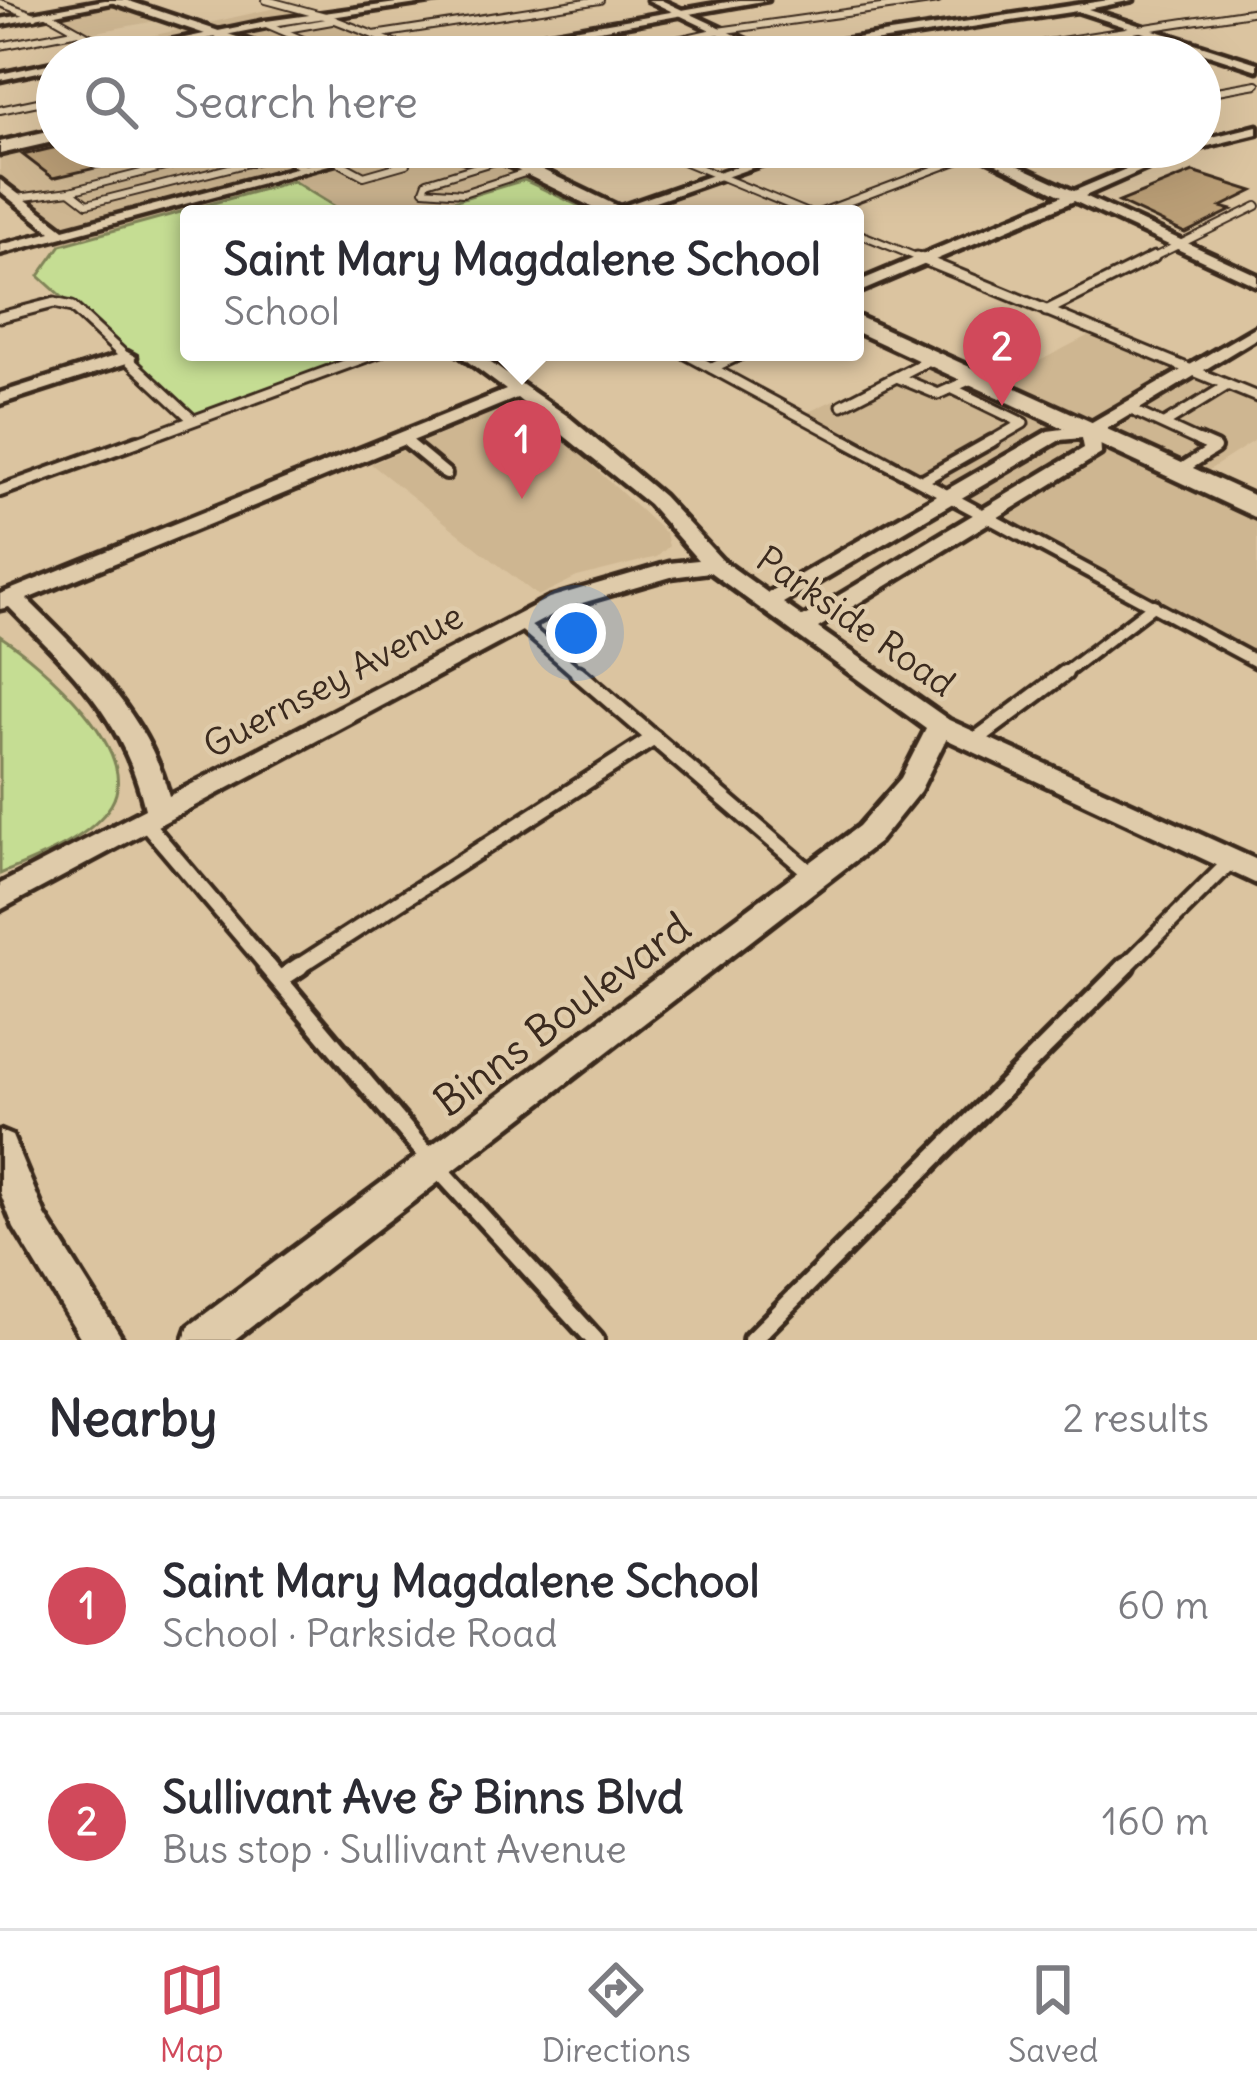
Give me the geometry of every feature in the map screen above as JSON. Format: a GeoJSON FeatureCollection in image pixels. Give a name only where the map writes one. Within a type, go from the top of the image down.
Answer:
{"type":"FeatureCollection","features":[{"type":"Feature","properties":{"kind":"main road"},"geometry":{"type":"LineString","coordinates":[[116,0],[231,36]]}},
{"type":"Feature","properties":{"kind":"main road"},"geometry":{"type":"LineString","coordinates":[[0,148],[36,140]]}},
{"type":"Feature","properties":{"kind":"main road"},"geometry":{"type":"LineString","coordinates":[[524,168],[605,205]]}},
{"type":"Feature","properties":{"kind":"main road"},"geometry":{"type":"LineString","coordinates":[[864,326],[933,358],[978,390],[1034,417],[1090,431],[1257,509]]}},
{"type":"Feature","properties":{"kind":"street"},"geometry":{"type":"LineString","coordinates":[[0,22],[116,0]]}},
{"type":"Feature","properties":{"kind":"street"},"geometry":{"type":"LineString","coordinates":[[200,36],[438,0]]}},
{"type":"Feature","properties":{"kind":"street"},"geometry":{"type":"LineString","coordinates":[[653,0],[729,36]]}},
{"type":"Feature","properties":{"kind":"street"},"geometry":{"type":"LineString","coordinates":[[543,36],[762,0]]}},
{"type":"Feature","properties":{"kind":"street"},"geometry":{"type":"LineString","coordinates":[[1050,0],[1162,36]]}},
{"type":"Feature","properties":{"kind":"street"},"geometry":{"type":"LineString","coordinates":[[893,36],[1128,0]]}},
{"type":"Feature","properties":{"kind":"street"},"geometry":{"type":"LineString","coordinates":[[1221,50],[1234,48]]}},
{"type":"Feature","properties":{"kind":"street"},"geometry":{"type":"LineString","coordinates":[[1221,56],[1257,67]]}},
{"type":"Feature","properties":{"kind":"street"},"geometry":{"type":"LineString","coordinates":[[0,77],[36,69]]}},
{"type":"Feature","properties":{"kind":"street"},"geometry":{"type":"LineString","coordinates":[[1221,139],[1257,130]]}},
{"type":"Feature","properties":{"kind":"street"},"geometry":{"type":"LineString","coordinates":[[0,250],[310,168]]}},
{"type":"Feature","properties":{"kind":"street"},"geometry":{"type":"LineString","coordinates":[[639,205],[742,168]]}},
{"type":"Feature","properties":{"kind":"street"},"geometry":{"type":"LineString","coordinates":[[1018,168],[1257,280]]}},
{"type":"Feature","properties":{"kind":"street"},"geometry":{"type":"LineString","coordinates":[[864,285],[1137,168]]}},
{"type":"Feature","properties":{"kind":"street"},"geometry":{"type":"LineString","coordinates":[[7,193],[62,234]]}},
{"type":"Feature","properties":{"kind":"street"},"geometry":{"type":"LineString","coordinates":[[765,604],[1055,435],[1090,431],[1257,331]]}},
{"type":"Feature","properties":{"kind":"street"},"geometry":{"type":"LineString","coordinates":[[0,398],[127,357]]}},
{"type":"Feature","properties":{"kind":"street","name":"Parkside Road"},"geometry":{"type":"LineString","coordinates":[[478,361],[521,390],[656,500],[714,565],[940,726],[1245,867]]}},
{"type":"Feature","properties":{"kind":"street"},"geometry":{"type":"LineString","coordinates":[[152,818],[149,770],[104,692],[6,600],[521,390]]}},
{"type":"Feature","properties":{"kind":"street"},"geometry":{"type":"LineString","coordinates":[[800,629],[1094,450],[1090,431]]}},
{"type":"Feature","properties":{"kind":"street","name":"Guernsey Avenue"},"geometry":{"type":"LineString","coordinates":[[0,898],[556,603],[669,570],[714,565]]}},
{"type":"Feature","properties":{"kind":"street","name":"Binns Boulevard"},"geometry":{"type":"LineString","coordinates":[[203,1340],[814,876],[892,811],[940,726]]}},
{"type":"Feature","properties":{"kind":"street"},"geometry":{"type":"LineString","coordinates":[[0,1148],[32,1228],[104,1340]]}},
{"type":"Feature","properties":{"kind":"lane"},"geometry":{"type":"LineString","coordinates":[[266,0],[374,35],[600,0]]}},
{"type":"Feature","properties":{"kind":"lane"},"geometry":{"type":"LineString","coordinates":[[696,36],[938,0]]}},
{"type":"Feature","properties":{"kind":"lane"},"geometry":{"type":"LineString","coordinates":[[0,3],[88,36]]}},
{"type":"Feature","properties":{"kind":"lane"},"geometry":{"type":"LineString","coordinates":[[1088,36],[1257,11]]}},
{"type":"Feature","properties":{"kind":"lane"},"geometry":{"type":"LineString","coordinates":[[280,30],[337,21]]}},
{"type":"Feature","properties":{"kind":"lane"},"geometry":{"type":"LineString","coordinates":[[266,24],[294,36]]}},
{"type":"Feature","properties":{"kind":"lane"},"geometry":{"type":"LineString","coordinates":[[53,36],[79,31]]}},
{"type":"Feature","properties":{"kind":"lane"},"geometry":{"type":"LineString","coordinates":[[0,46],[36,39]]}},
{"type":"Feature","properties":{"kind":"lane"},"geometry":{"type":"LineString","coordinates":[[1221,90],[1257,84]]}},
{"type":"Feature","properties":{"kind":"lane"},"geometry":{"type":"LineString","coordinates":[[0,110],[36,102]]}},
{"type":"Feature","properties":{"kind":"lane"},"geometry":{"type":"LineString","coordinates":[[7,193],[70,191],[161,168]]}},
{"type":"Feature","properties":{"kind":"lane"},"geometry":{"type":"LineString","coordinates":[[70,191],[87,204],[229,168]]}},
{"type":"Feature","properties":{"kind":"lane"},"geometry":{"type":"LineString","coordinates":[[349,168],[364,176],[392,168]]}},
{"type":"Feature","properties":{"kind":"lane"},"geometry":{"type":"LineString","coordinates":[[458,168],[427,182],[424,190],[436,196],[458,193],[531,171]]}},
{"type":"Feature","properties":{"kind":"lane"},"geometry":{"type":"LineString","coordinates":[[699,168],[790,205]]}},
{"type":"Feature","properties":{"kind":"lane"},"geometry":{"type":"LineString","coordinates":[[836,205],[932,168]]}},
{"type":"Feature","properties":{"kind":"lane"},"geometry":{"type":"LineString","coordinates":[[1046,311],[1257,206]]}},
{"type":"Feature","properties":{"kind":"lane"},"geometry":{"type":"LineString","coordinates":[[864,236],[1257,397]]}},
{"type":"Feature","properties":{"kind":"lane"},"geometry":{"type":"LineString","coordinates":[[0,317],[53,303],[72,307],[193,420]]}},
{"type":"Feature","properties":{"kind":"lane"},"geometry":{"type":"LineString","coordinates":[[842,405],[933,358]]}},
{"type":"Feature","properties":{"kind":"lane"},"geometry":{"type":"LineString","coordinates":[[0,491],[355,361]]}},
{"type":"Feature","properties":{"kind":"lane"},"geometry":{"type":"LineString","coordinates":[[699,361],[1257,662]]}},
{"type":"Feature","properties":{"kind":"lane"},"geometry":{"type":"LineString","coordinates":[[712,368],[727,361]]}},
{"type":"Feature","properties":{"kind":"lane"},"geometry":{"type":"LineString","coordinates":[[897,377],[938,394],[978,390]]}},
{"type":"Feature","properties":{"kind":"lane"},"geometry":{"type":"LineString","coordinates":[[1165,424],[1228,385]]}},
{"type":"Feature","properties":{"kind":"lane"},"geometry":{"type":"LineString","coordinates":[[1127,408],[1215,448],[1177,472]]}},
{"type":"Feature","properties":{"kind":"lane"},"geometry":{"type":"LineString","coordinates":[[923,480],[1034,417]]}},
{"type":"Feature","properties":{"kind":"lane"},"geometry":{"type":"LineString","coordinates":[[1010,431],[1039,445]]}},
{"type":"Feature","properties":{"kind":"lane"},"geometry":{"type":"LineString","coordinates":[[405,440],[446,474]]}},
{"type":"Feature","properties":{"kind":"lane"},"geometry":{"type":"LineString","coordinates":[[946,467],[975,482]]}},
{"type":"Feature","properties":{"kind":"lane"},"geometry":{"type":"LineString","coordinates":[[974,742],[1154,605]]}},
{"type":"Feature","properties":{"kind":"lane"},"geometry":{"type":"LineString","coordinates":[[519,622],[814,876]]}},
{"type":"Feature","properties":{"kind":"lane"},"geometry":{"type":"LineString","coordinates":[[282,978],[654,738]]}},
{"type":"Feature","properties":{"kind":"lane"},"geometry":{"type":"LineString","coordinates":[[152,818],[434,1164],[595,1340]]}},
{"type":"Feature","properties":{"kind":"lane"},"geometry":{"type":"LineString","coordinates":[[752,1340],[1245,867]]}},
{"type":"Feature","properties":{"kind":"shaded area"},"geometry":{"type":"Polygon","coordinates":[[[125,0],[178,17],[80,35],[41,13],[125,0]]]}},
{"type":"Feature","properties":{"kind":"shaded area"},"geometry":{"type":"Polygon","coordinates":[[[284,6],[332,17],[380,36],[151,36],[284,6]]]}},
{"type":"Feature","properties":{"kind":"shaded area"},"geometry":{"type":"Polygon","coordinates":[[[36,138],[36,168],[538,168],[549,173],[441,205],[332,205],[293,181],[206,205],[180,205],[180,212],[61,245],[0,194],[0,146],[36,138]]]}},
{"type":"Feature","properties":{"kind":"shaded area"},"geometry":{"type":"Polygon","coordinates":[[[1099,330],[1257,394],[1257,439],[1198,477],[1257,505],[1257,669],[796,418],[932,353],[997,383],[1099,330]]]}},
{"type":"Feature","properties":{"kind":"shaded area"},"geometry":{"type":"Polygon","coordinates":[[[493,413],[537,414],[666,534],[669,546],[657,557],[577,577],[538,596],[371,464],[493,413]]]}},
{"type":"Feature","properties":{"kind":"green space"},"geometry":{"type":"Polygon","coordinates":[[[524,180],[577,205],[440,205],[524,180]]]}},
{"type":"Feature","properties":{"kind":"green space"},"geometry":{"type":"Polygon","coordinates":[[[293,181],[332,205],[206,205],[293,181]]]}},
{"type":"Feature","properties":{"kind":"green space"},"geometry":{"type":"Polygon","coordinates":[[[180,212],[180,361],[367,361],[199,421],[39,276],[61,245],[180,212]]]}},
{"type":"Feature","properties":{"kind":"green space"},"geometry":{"type":"Polygon","coordinates":[[[0,636],[83,710],[113,759],[117,783],[111,805],[89,828],[61,847],[0,874],[0,636]]]}},
{"type":"Feature","properties":{"kind":"building"},"geometry":{"type":"Polygon","coordinates":[[[40,168],[95,168],[53,178],[40,168]]]}},
{"type":"Feature","properties":{"kind":"building"},"geometry":{"type":"Polygon","coordinates":[[[1193,172],[1253,191],[1221,207],[1232,210],[1185,233],[1119,202],[1193,172]]]}},
{"type":"Feature","properties":{"kind":"place","name":"Sullivant Ave & Binns Blvd"},"geometry":{"type":"Point","coordinates":[1002,406]}},
{"type":"Feature","properties":{"kind":"place","name":"Saint Mary Magdalene School"},"geometry":{"type":"Point","coordinates":[522,499]}}]}
